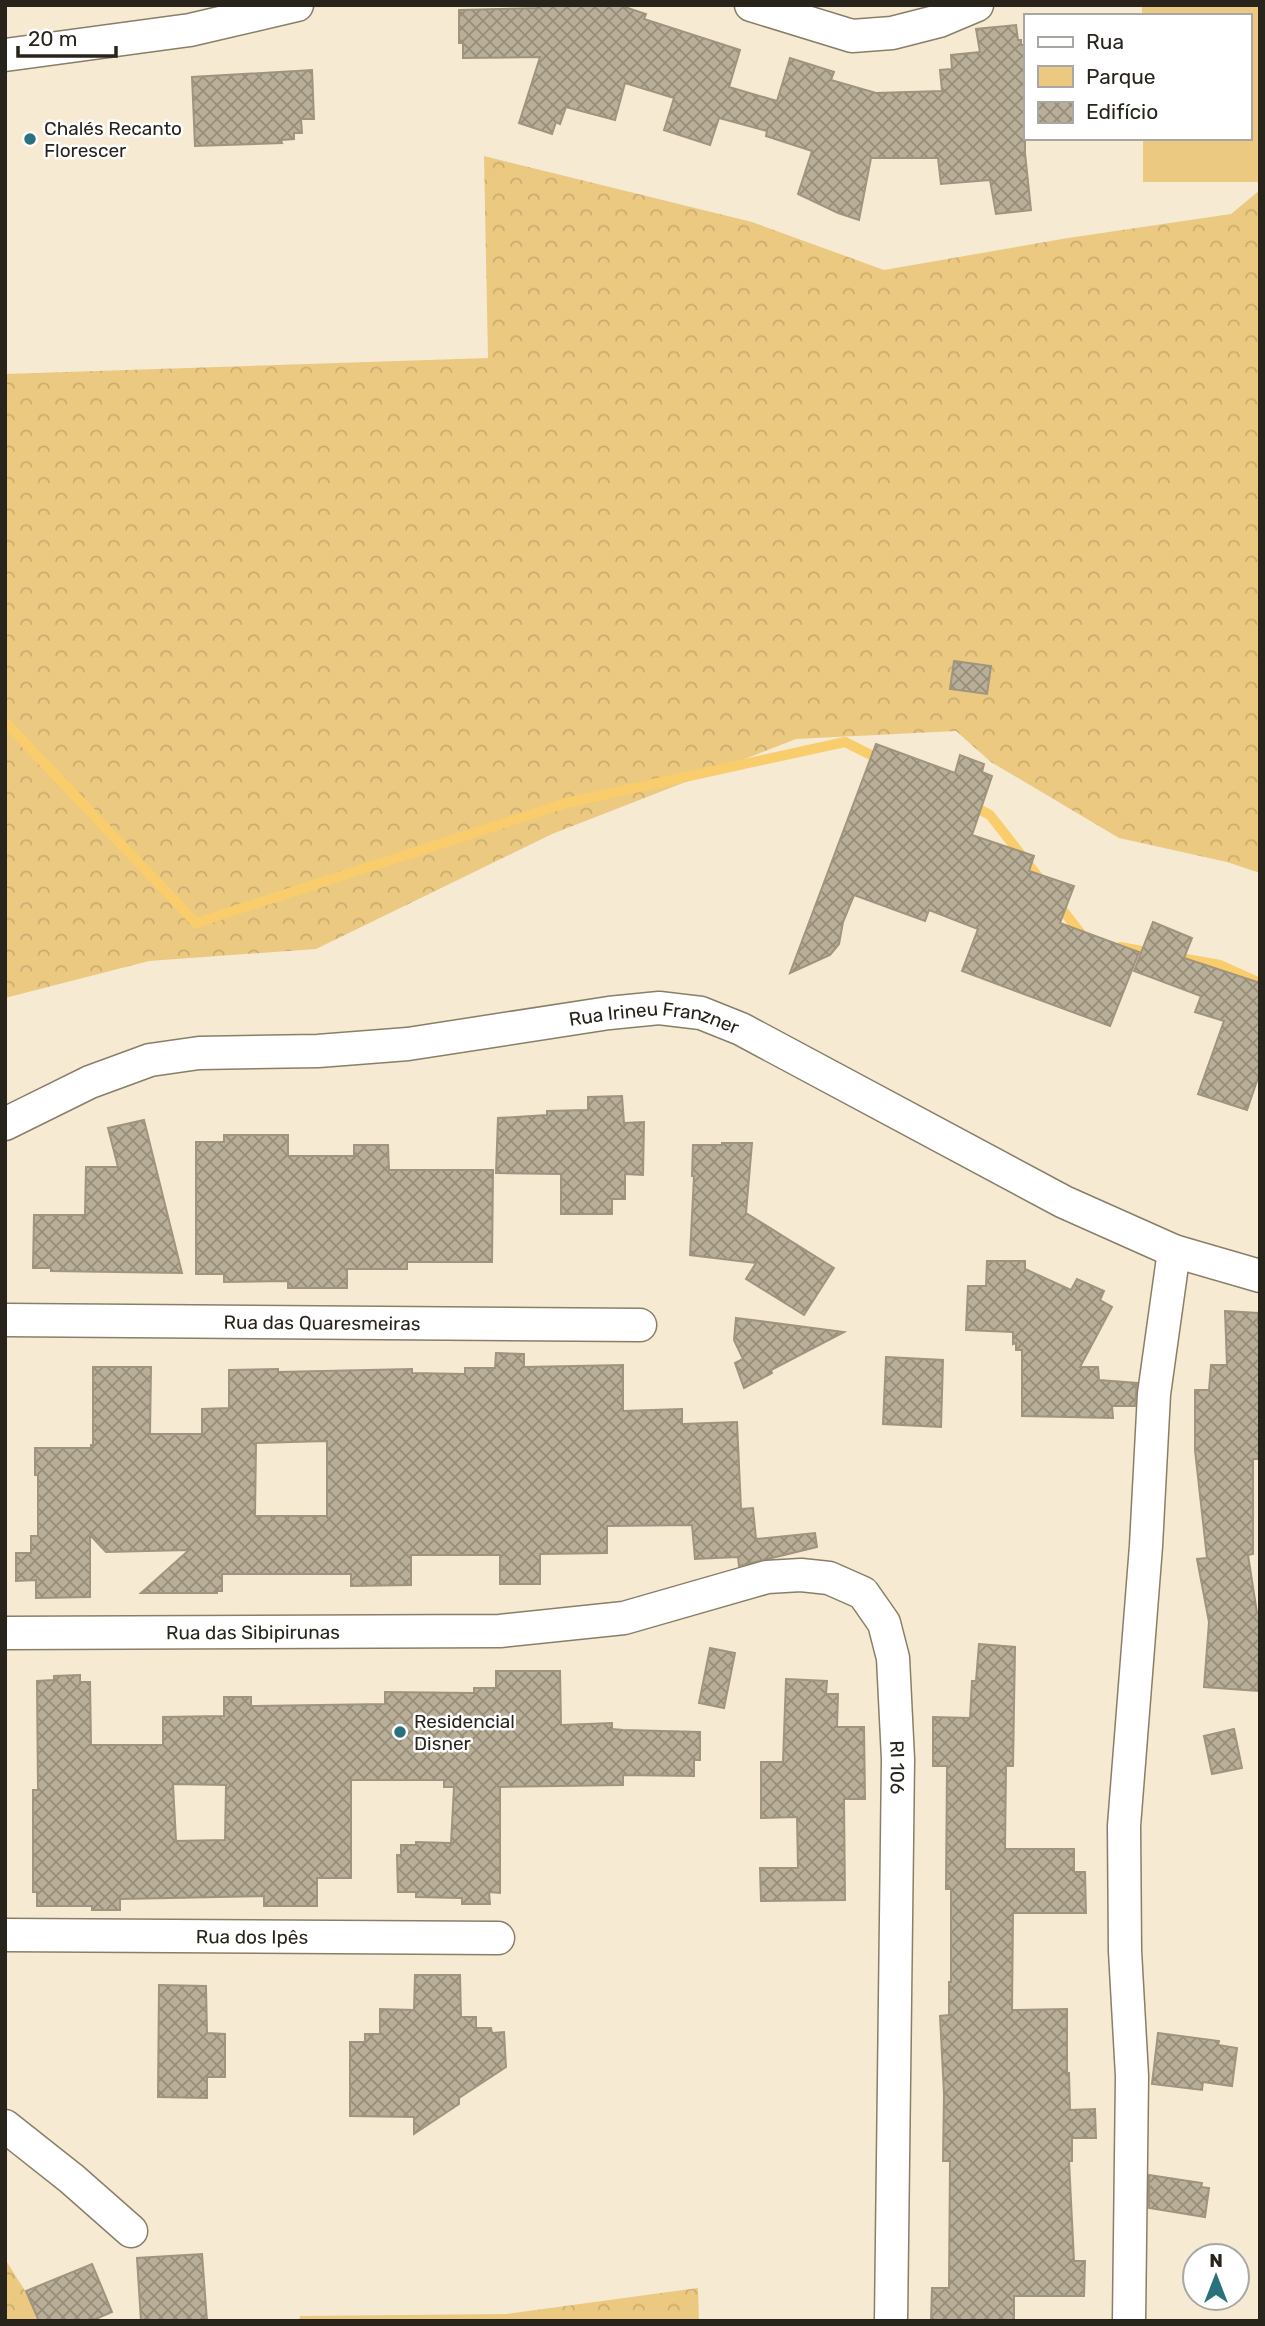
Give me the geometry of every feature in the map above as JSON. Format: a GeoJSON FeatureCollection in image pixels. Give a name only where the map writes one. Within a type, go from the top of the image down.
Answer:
{"type":"FeatureCollection","features":[{"type":"Feature","properties":{"kind":"street"},"geometry":{"type":"LineString","coordinates":[[5,55],[190,30],[297,5]]}},
{"type":"Feature","properties":{"kind":"street"},"geometry":{"type":"LineString","coordinates":[[751,5],[852,36],[892,33],[939,21],[977,5]]}},
{"type":"Feature","properties":{"kind":"street","name":"Rua Irineu Franzner"},"geometry":{"type":"LineString","coordinates":[[5,1124],[90,1082],[150,1060],[199,1053],[318,1051],[408,1044],[609,1013],[659,1008],[701,1013],[741,1029],[1064,1202],[1174,1251],[1260,1276]]}},
{"type":"Feature","properties":{"kind":"street"},"geometry":{"type":"LineString","coordinates":[[1129,2321],[1132,2076],[1125,1951],[1124,1826],[1146,1546],[1154,1394],[1174,1251]]}},
{"type":"Feature","properties":{"kind":"street","name":"Rua das Quaresmeiras"},"geometry":{"type":"LineString","coordinates":[[5,1320],[640,1325]]}},
{"type":"Feature","properties":{"kind":"street","name":"RI 106"},"geometry":{"type":"LineString","coordinates":[[500,1631],[624,1618],[767,1577],[801,1575],[829,1578],[863,1593],[884,1623],[893,1658],[898,1759],[891,2321]]}},
{"type":"Feature","properties":{"kind":"street","name":"Rua das Sibipirunas"},"geometry":{"type":"LineString","coordinates":[[5,1633],[500,1631]]}},
{"type":"Feature","properties":{"kind":"street","name":"Rua dos Ipês"},"geometry":{"type":"LineString","coordinates":[[5,1935],[498,1938]]}},
{"type":"Feature","properties":{"kind":"street"},"geometry":{"type":"LineString","coordinates":[[5,2126],[72,2179],[131,2231]]}},
{"type":"Feature","properties":{"kind":"green space"},"geometry":{"type":"Polygon","coordinates":[[[1142,5],[1260,5],[1260,182],[1143,182],[1143,140],[1251,140],[1251,14],[1142,14],[1142,5]]]}},
{"type":"Feature","properties":{"kind":"green space"},"geometry":{"type":"Polygon","coordinates":[[[484,156],[752,222],[884,270],[1068,238],[1231,214],[1260,190],[1260,873],[1227,862],[1119,838],[991,762],[956,731],[796,739],[552,834],[316,949],[149,961],[5,998],[5,374],[488,358],[484,156]]]}},
{"type":"Feature","properties":{"kind":"green space"},"geometry":{"type":"Polygon","coordinates":[[[5,2259],[44,2321],[5,2321],[5,2259]]]}},
{"type":"Feature","properties":{"kind":"green space"},"geometry":{"type":"Polygon","coordinates":[[[698,2288],[699,2321],[299,2321],[300,2316],[507,2314],[698,2288]]]}},
{"type":"Feature","properties":{"kind":"building"},"geometry":{"type":"Polygon","coordinates":[[[538,5],[619,5],[646,14],[644,19],[740,50],[729,87],[777,101],[790,58],[834,72],[831,80],[876,93],[942,91],[940,70],[952,69],[951,55],[980,52],[976,29],[1016,25],[1018,40],[1024,45],[1024,140],[1031,210],[996,214],[990,180],[941,184],[938,158],[871,158],[859,220],[798,194],[812,151],[766,136],[767,131],[719,118],[710,145],[664,130],[674,98],[625,83],[615,120],[566,107],[560,124],[556,122],[552,134],[519,123],[540,57],[463,58],[463,43],[459,43],[459,10],[537,8],[538,5]]]}},
{"type":"Feature","properties":{"kind":"building"},"geometry":{"type":"Polygon","coordinates":[[[312,70],[314,119],[301,119],[302,133],[294,133],[294,139],[281,140],[282,143],[195,146],[192,77],[312,70]]]}},
{"type":"Feature","properties":{"kind":"building"},"geometry":{"type":"Polygon","coordinates":[[[954,661],[991,666],[987,694],[950,689],[954,661]]]}},
{"type":"Feature","properties":{"kind":"building"},"geometry":{"type":"Polygon","coordinates":[[[876,744],[955,773],[960,755],[984,764],[982,772],[992,776],[972,835],[1034,856],[1029,871],[1074,886],[1060,923],[1139,952],[1110,1026],[962,971],[978,929],[929,910],[925,921],[854,895],[843,922],[839,944],[830,955],[790,973],[876,744]]]}},
{"type":"Feature","properties":{"kind":"building"},"geometry":{"type":"Polygon","coordinates":[[[1153,922],[1192,938],[1184,958],[1260,983],[1260,1072],[1247,1110],[1198,1094],[1224,1021],[1195,1012],[1201,996],[1134,971],[1153,922]]]}},
{"type":"Feature","properties":{"kind":"building"},"geometry":{"type":"Polygon","coordinates":[[[622,1096],[624,1123],[644,1122],[643,1175],[625,1174],[625,1199],[612,1199],[612,1214],[561,1214],[561,1174],[496,1173],[498,1118],[547,1115],[547,1111],[588,1110],[588,1097],[622,1096]]]}},
{"type":"Feature","properties":{"kind":"building"},"geometry":{"type":"Polygon","coordinates":[[[144,1120],[182,1273],[51,1271],[51,1268],[33,1268],[34,1215],[85,1215],[86,1167],[118,1167],[108,1128],[144,1120]]]}},
{"type":"Feature","properties":{"kind":"building"},"geometry":{"type":"Polygon","coordinates":[[[224,1135],[288,1135],[288,1156],[354,1156],[354,1145],[388,1145],[389,1170],[493,1170],[492,1262],[407,1262],[407,1269],[347,1269],[347,1288],[288,1288],[288,1281],[224,1282],[224,1274],[196,1274],[196,1142],[224,1142],[224,1135]]]}},
{"type":"Feature","properties":{"kind":"building"},"geometry":{"type":"Polygon","coordinates":[[[752,1143],[746,1213],[834,1268],[804,1315],[746,1279],[756,1263],[690,1255],[693,1145],[752,1143]]]}},
{"type":"Feature","properties":{"kind":"building"},"geometry":{"type":"Polygon","coordinates":[[[987,1261],[1025,1261],[1025,1269],[1071,1290],[1077,1279],[1104,1291],[1100,1300],[1112,1307],[1080,1367],[1098,1367],[1099,1380],[1137,1383],[1135,1406],[1112,1406],[1113,1418],[1022,1416],[1022,1350],[1016,1350],[1016,1343],[1013,1344],[1013,1332],[966,1330],[968,1286],[986,1286],[987,1261]]]}},
{"type":"Feature","properties":{"kind":"building"},"geometry":{"type":"Polygon","coordinates":[[[1225,1311],[1258,1313],[1260,1323],[1260,1459],[1253,1459],[1253,1554],[1248,1555],[1257,1613],[1260,1613],[1258,1691],[1204,1687],[1209,1622],[1197,1559],[1207,1558],[1195,1450],[1195,1390],[1209,1390],[1211,1365],[1227,1365],[1225,1311]]]}},
{"type":"Feature","properties":{"kind":"building"},"geometry":{"type":"Polygon","coordinates":[[[736,1318],[844,1332],[771,1370],[772,1373],[744,1388],[735,1363],[743,1359],[734,1340],[736,1318]]]}},
{"type":"Feature","properties":{"kind":"building"},"geometry":{"type":"Polygon","coordinates":[[[496,1353],[524,1354],[524,1367],[623,1365],[623,1411],[682,1409],[682,1424],[737,1422],[741,1509],[753,1508],[756,1539],[815,1533],[817,1547],[739,1566],[738,1557],[695,1559],[692,1525],[607,1526],[607,1553],[540,1554],[540,1584],[500,1584],[500,1555],[411,1555],[411,1585],[351,1586],[351,1574],[222,1574],[222,1591],[217,1593],[141,1593],[189,1550],[106,1552],[90,1535],[90,1597],[36,1598],[36,1580],[16,1581],[16,1553],[31,1553],[31,1536],[38,1536],[35,1448],[91,1448],[93,1367],[151,1367],[150,1434],[202,1434],[202,1409],[229,1408],[229,1370],[278,1369],[278,1372],[412,1369],[412,1373],[465,1374],[465,1368],[495,1368],[496,1353]],[[327,1441],[256,1443],[255,1516],[327,1516],[327,1441]]]}},
{"type":"Feature","properties":{"kind":"building"},"geometry":{"type":"Polygon","coordinates":[[[886,1357],[943,1360],[941,1427],[883,1424],[886,1357]]]}},
{"type":"Feature","properties":{"kind":"building"},"geometry":{"type":"Polygon","coordinates":[[[979,1644],[1015,1647],[1013,1766],[1006,1766],[1005,1849],[1074,1849],[1074,1872],[1085,1872],[1086,1913],[1013,1913],[1012,2010],[1067,2009],[1070,2110],[1095,2109],[1096,2138],[1072,2138],[1072,2161],[1069,2161],[1074,2261],[1085,2261],[1084,2296],[1014,2296],[1014,2321],[931,2321],[932,2288],[949,2288],[950,2161],[943,2161],[944,2094],[940,2016],[949,2015],[951,1982],[951,1889],[946,1889],[947,1766],[933,1766],[933,1717],[970,1718],[972,1681],[976,1681],[979,1644]]]}},
{"type":"Feature","properties":{"kind":"building"},"geometry":{"type":"Polygon","coordinates":[[[710,1648],[735,1653],[724,1708],[699,1703],[710,1648]]]}},
{"type":"Feature","properties":{"kind":"building"},"geometry":{"type":"Polygon","coordinates":[[[496,1671],[560,1671],[561,1725],[612,1723],[612,1729],[700,1732],[700,1760],[694,1760],[694,1776],[623,1775],[623,1785],[500,1787],[500,1893],[489,1892],[490,1904],[462,1904],[462,1898],[416,1897],[416,1892],[398,1892],[397,1855],[401,1855],[401,1845],[416,1845],[416,1842],[451,1843],[454,1787],[444,1787],[444,1780],[351,1780],[351,1878],[317,1878],[317,1906],[264,1906],[264,1896],[120,1899],[120,1910],[92,1910],[92,1906],[37,1906],[37,1892],[33,1892],[33,1790],[38,1790],[37,1681],[54,1680],[54,1676],[80,1675],[80,1682],[90,1682],[91,1745],[163,1745],[163,1717],[224,1716],[224,1697],[251,1697],[251,1706],[385,1704],[385,1692],[474,1693],[474,1688],[496,1688],[496,1671]],[[173,1784],[176,1841],[225,1840],[226,1785],[173,1784]]]}},
{"type":"Feature","properties":{"kind":"building"},"geometry":{"type":"Polygon","coordinates":[[[786,1679],[827,1681],[826,1694],[838,1694],[837,1727],[864,1727],[865,1799],[844,1799],[845,1900],[761,1901],[760,1868],[798,1868],[797,1817],[761,1818],[761,1762],[783,1762],[786,1679]]]}},
{"type":"Feature","properties":{"kind":"building"},"geometry":{"type":"Polygon","coordinates":[[[1234,1729],[1242,1768],[1212,1774],[1204,1736],[1234,1729]]]}},
{"type":"Feature","properties":{"kind":"building"},"geometry":{"type":"Polygon","coordinates":[[[415,1975],[460,1975],[461,2017],[476,2017],[476,2028],[491,2028],[492,2033],[504,2032],[506,2067],[459,2098],[459,2104],[414,2134],[414,2117],[350,2116],[350,2042],[365,2042],[365,2034],[380,2034],[380,2009],[414,2010],[415,1975]]]}},
{"type":"Feature","properties":{"kind":"building"},"geometry":{"type":"Polygon","coordinates":[[[159,1985],[206,1986],[207,2033],[225,2034],[225,2077],[207,2077],[207,2098],[158,2097],[159,1985]]]}},
{"type":"Feature","properties":{"kind":"building"},"geometry":{"type":"Polygon","coordinates":[[[1158,2033],[1219,2041],[1218,2045],[1237,2048],[1232,2086],[1203,2082],[1202,2090],[1152,2084],[1158,2033]]]}},
{"type":"Feature","properties":{"kind":"building"},"geometry":{"type":"Polygon","coordinates":[[[1149,2175],[1202,2183],[1201,2187],[1209,2188],[1205,2217],[1149,2208],[1149,2175]]]}},
{"type":"Feature","properties":{"kind":"building"},"geometry":{"type":"Polygon","coordinates":[[[202,2254],[207,2321],[141,2321],[137,2258],[202,2254]]]}},
{"type":"Feature","properties":{"kind":"building"},"geometry":{"type":"Polygon","coordinates":[[[92,2264],[112,2312],[91,2321],[39,2321],[26,2291],[92,2264]]]}},
{"type":"Feature","properties":{"kind":"waterway"},"geometry":{"type":"LineString","coordinates":[[5,722],[196,923],[566,803],[845,742],[883,761]]}},
{"type":"Feature","properties":{"kind":"waterway"},"geometry":{"type":"LineString","coordinates":[[971,805],[990,815],[1043,883]]}},
{"type":"Feature","properties":{"kind":"waterway"},"geometry":{"type":"LineString","coordinates":[[1058,904],[1085,939]]}},
{"type":"Feature","properties":{"kind":"waterway"},"geometry":{"type":"LineString","coordinates":[[1120,947],[1153,953]]}},
{"type":"Feature","properties":{"kind":"waterway"},"geometry":{"type":"LineString","coordinates":[[1175,957],[1220,965],[1260,983]]}},
{"type":"Feature","properties":{"kind":"place","name":"Chalés Recanto Florescer"},"geometry":{"type":"Point","coordinates":[30,139]}},
{"type":"Feature","properties":{"kind":"place","name":"Residencial Disner"},"geometry":{"type":"Point","coordinates":[400,1732]}}]}
